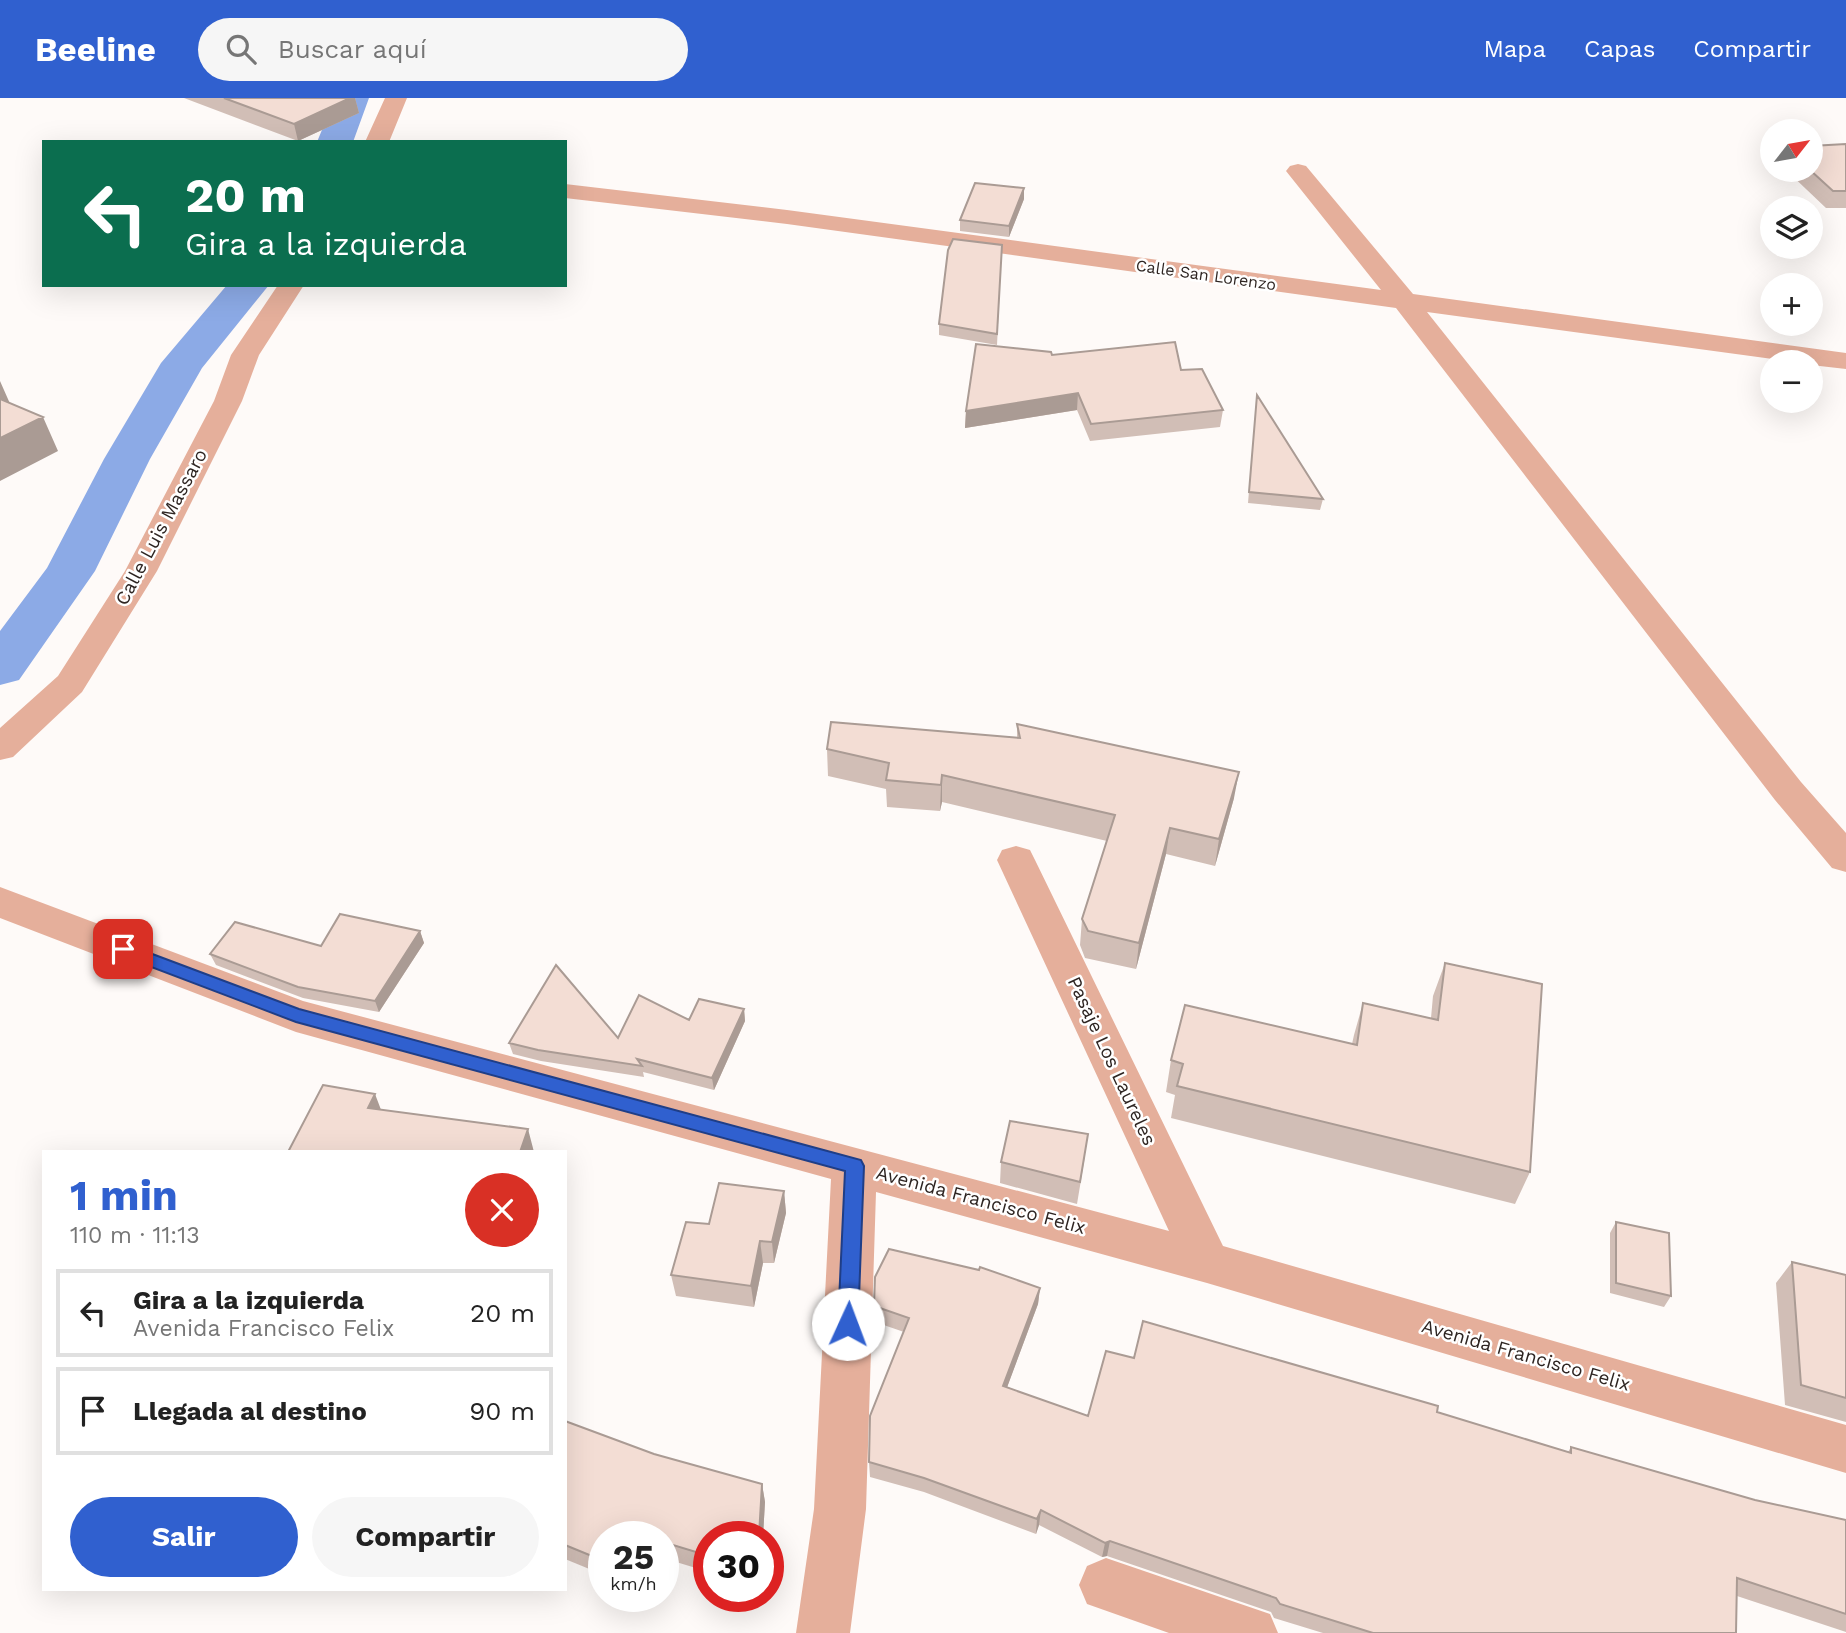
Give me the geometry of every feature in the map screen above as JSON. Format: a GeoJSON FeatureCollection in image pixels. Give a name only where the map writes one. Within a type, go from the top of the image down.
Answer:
{"type":"FeatureCollection","features":[{"type":"Feature","properties":{"kind":"street"},"geometry":{"type":"LineString","coordinates":[[378,140],[396,98]]}},
{"type":"Feature","properties":{"kind":"street"},"geometry":{"type":"LineString","coordinates":[[1298,171],[1405,302],[1788,791],[1846,858]]}},
{"type":"Feature","properties":{"kind":"street","name":"Calle San Lorenzo"},"geometry":{"type":"LineString","coordinates":[[567,191],[800,219],[1846,361]]}},
{"type":"Feature","properties":{"kind":"street","name":"Calle Luis Massaro"},"geometry":{"type":"LineString","coordinates":[[0,748],[70,684],[141,571],[228,401],[244,355],[290,287]]}},
{"type":"Feature","properties":{"kind":"street","name":"Pasaje Los Laureles"},"geometry":{"type":"LineString","coordinates":[[1016,860],[1207,1262]]}},
{"type":"Feature","properties":{"kind":"street","name":"Avenida Francisco Felix"},"geometry":{"type":"LineString","coordinates":[[0,902],[296,1016],[1207,1262],[1846,1448]]}},
{"type":"Feature","properties":{"kind":"street"},"geometry":{"type":"LineString","coordinates":[[823,1633],[840,1510],[854,1166]]}},
{"type":"Feature","properties":{"kind":"street"},"geometry":{"type":"LineString","coordinates":[[1107,1585],[1251,1633]]}},
{"type":"Feature","properties":{"kind":"building"},"geometry":{"type":"Polygon","coordinates":[[[224,98],[350,98],[294,124],[224,98]]]}},
{"type":"Feature","properties":{"kind":"building"},"geometry":{"type":"Polygon","coordinates":[[[1846,144],[1846,191],[1833,191],[1823,182],[1824,145],[1846,144]]]}},
{"type":"Feature","properties":{"kind":"building"},"geometry":{"type":"Polygon","coordinates":[[[975,183],[1024,188],[1009,226],[960,220],[975,183]]]}},
{"type":"Feature","properties":{"kind":"building"},"geometry":{"type":"Polygon","coordinates":[[[953,239],[1002,245],[997,334],[939,324],[948,250],[953,239]]]}},
{"type":"Feature","properties":{"kind":"building"},"geometry":{"type":"Polygon","coordinates":[[[1175,342],[1181,370],[1202,369],[1223,410],[1091,424],[1078,393],[966,411],[976,344],[1051,352],[1052,355],[1175,342]]]}},
{"type":"Feature","properties":{"kind":"building"},"geometry":{"type":"Polygon","coordinates":[[[1257,395],[1323,499],[1249,492],[1257,395]]]}},
{"type":"Feature","properties":{"kind":"building"},"geometry":{"type":"Polygon","coordinates":[[[0,399],[43,417],[0,438],[0,399]]]}},
{"type":"Feature","properties":{"kind":"building"},"geometry":{"type":"Polygon","coordinates":[[[831,722],[1020,738],[1017,724],[1239,772],[1219,839],[1170,828],[1139,943],[1088,931],[1082,919],[1115,815],[942,775],[941,785],[886,780],[889,763],[827,749],[831,722]]]}},
{"type":"Feature","properties":{"kind":"building"},"geometry":{"type":"Polygon","coordinates":[[[340,914],[420,931],[375,1001],[298,987],[210,954],[235,922],[321,946],[340,914]]]}},
{"type":"Feature","properties":{"kind":"building"},"geometry":{"type":"Polygon","coordinates":[[[1445,963],[1542,984],[1530,1172],[1177,1086],[1183,1064],[1171,1060],[1185,1005],[1357,1045],[1363,1003],[1438,1020],[1445,963]]]}},
{"type":"Feature","properties":{"kind":"building"},"geometry":{"type":"Polygon","coordinates":[[[556,965],[618,1038],[639,995],[689,1020],[699,999],[744,1009],[712,1078],[637,1059],[642,1066],[509,1043],[556,965]]]}},
{"type":"Feature","properties":{"kind":"building"},"geometry":{"type":"Polygon","coordinates":[[[323,1085],[375,1094],[368,1108],[528,1129],[521,1150],[289,1150],[323,1085]]]}},
{"type":"Feature","properties":{"kind":"building"},"geometry":{"type":"Polygon","coordinates":[[[1010,1121],[1088,1134],[1080,1182],[1001,1162],[1010,1121]]]}},
{"type":"Feature","properties":{"kind":"building"},"geometry":{"type":"Polygon","coordinates":[[[719,1183],[784,1191],[772,1242],[760,1241],[751,1286],[671,1275],[686,1222],[709,1224],[719,1183]]]}},
{"type":"Feature","properties":{"kind":"building"},"geometry":{"type":"Polygon","coordinates":[[[1616,1222],[1669,1233],[1671,1296],[1616,1283],[1616,1222]]]}},
{"type":"Feature","properties":{"kind":"building"},"geometry":{"type":"Polygon","coordinates":[[[889,1249],[979,1270],[980,1267],[1040,1288],[1003,1386],[1088,1416],[1106,1351],[1134,1358],[1143,1321],[1438,1406],[1437,1412],[1571,1453],[1571,1447],[1755,1500],[1846,1520],[1846,1614],[1737,1578],[1736,1633],[1373,1633],[1280,1604],[1276,1598],[1110,1541],[1105,1543],[1041,1510],[1037,1519],[924,1478],[869,1462],[870,1416],[909,1318],[874,1306],[875,1277],[889,1249]]]}},
{"type":"Feature","properties":{"kind":"building"},"geometry":{"type":"Polygon","coordinates":[[[1792,1262],[1846,1275],[1846,1398],[1801,1385],[1792,1262]]]}},
{"type":"Feature","properties":{"kind":"building"},"geometry":{"type":"Polygon","coordinates":[[[567,1422],[654,1454],[762,1484],[760,1521],[693,1521],[693,1551],[679,1547],[679,1521],[588,1521],[588,1554],[567,1546],[567,1422]]]}},
{"type":"Feature","properties":{"kind":"waterway"},"geometry":{"type":"LineString","coordinates":[[336,140],[352,98]]}},
{"type":"Feature","properties":{"kind":"waterway"},"geometry":{"type":"LineString","coordinates":[[0,668],[70,571],[127,459],[183,363],[247,287]]}},
{"type":"Feature","properties":{"kind":"route"},"geometry":{"type":"LineString","coordinates":[[123,949],[296,1016],[854,1166],[848,1324]]}}]}
